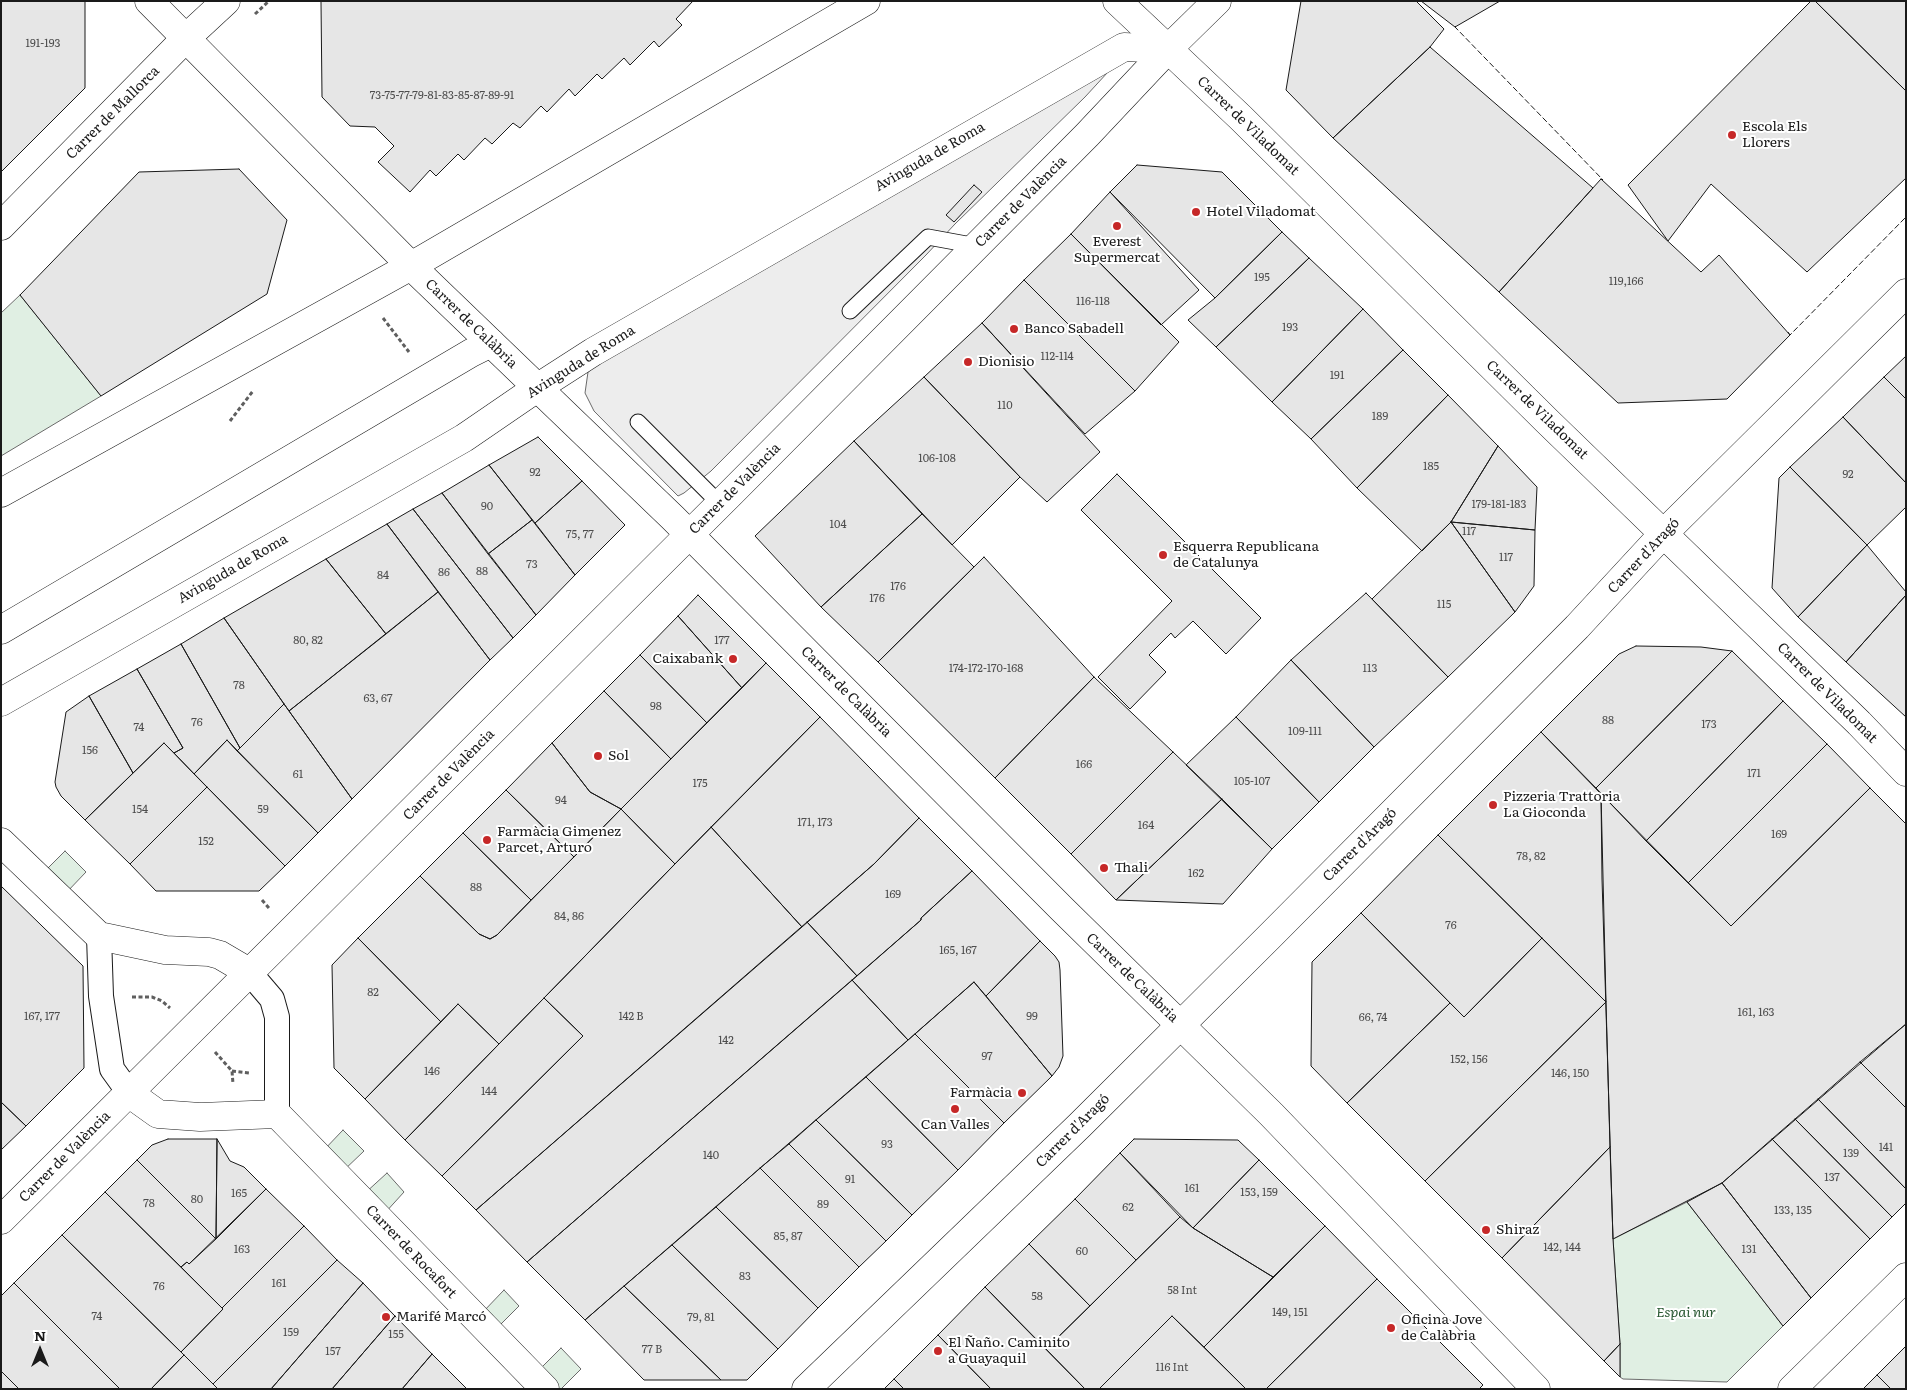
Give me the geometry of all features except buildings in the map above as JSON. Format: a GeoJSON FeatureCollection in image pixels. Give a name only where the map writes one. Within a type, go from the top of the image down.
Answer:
{"type":"FeatureCollection","features":[{"type":"Feature","properties":{"kind":"street","name":"Carrer de Calàbria"},"geometry":{"type":"LineString","coordinates":[[149,1],[411,266],[689,535],[1062,909],[1271,1114],[1536,1389]]}},
{"type":"Feature","properties":{"kind":"street","name":"Carrer de Mallorca"},"geometry":{"type":"LineString","coordinates":[[1,226],[185,39],[226,1]]}},
{"type":"Feature","properties":{"kind":"street"},"geometry":{"type":"LineString","coordinates":[[1,494],[411,266],[866,1]]}},
{"type":"Feature","properties":{"kind":"street","name":"Carrer de Viladomat"},"geometry":{"type":"LineString","coordinates":[[1117,1],[1241,118],[1540,414],[1859,723],[1906,772]]}},
{"type":"Feature","properties":{"kind":"street","name":"Carrer de València"},"geometry":{"type":"LineString","coordinates":[[1,1220],[130,1094],[249,972],[978,246],[1168,49],[1217,1]]}},
{"type":"Feature","properties":{"kind":"street","name":"Avinguda de Roma"},"geometry":{"type":"LineString","coordinates":[[1,702],[464,438],[593,352],[1124,47],[1168,49]]}},
{"type":"Feature","properties":{"kind":"street","name":"Carrer d'Aragó"},"geometry":{"type":"LineString","coordinates":[[806,1389],[1080,1125],[1269,937],[1577,627],[1664,533],[1906,292]]}},
{"type":"Feature","properties":{"kind":"street"},"geometry":{"type":"LineString","coordinates":[[1,630],[449,366],[490,344]]}},
{"type":"Feature","properties":{"kind":"street"},"geometry":{"type":"LineString","coordinates":[[1,842],[99,936],[165,950],[209,952],[220,955],[249,972],[272,999],[277,1017],[277,1114],[200,1117],[158,1114],[130,1094],[112,1070],[102,996],[99,936]]}},
{"type":"Feature","properties":{"kind":"street","name":"Carrer de Rocafort"},"geometry":{"type":"LineString","coordinates":[[277,1114],[545,1389]]}},
{"type":"Feature","properties":{"kind":"street"},"geometry":{"type":"LineString","coordinates":[[1792,1389],[1906,1277]]}},
{"type":"Feature","properties":{"kind":"lane"},"geometry":{"type":"LineString","coordinates":[[850,311],[928,237],[978,246]]}},
{"type":"Feature","properties":{"kind":"lane"},"geometry":{"type":"LineString","coordinates":[[638,422],[720,504]]}},
{"type":"Feature","properties":{"kind":"path"},"geometry":{"type":"LineString","coordinates":[[380,314],[409,352]]}},
{"type":"Feature","properties":{"kind":"path"},"geometry":{"type":"LineString","coordinates":[[230,421],[254,389]]}},
{"type":"Feature","properties":{"kind":"path"},"geometry":{"type":"LineString","coordinates":[[262,900],[271,910]]}},
{"type":"Feature","properties":{"kind":"path"},"geometry":{"type":"LineString","coordinates":[[102,996],[152,997],[162,1001],[172,1010]]}},
{"type":"Feature","properties":{"kind":"path"},"geometry":{"type":"LineString","coordinates":[[212,1049],[232,1071],[235,1116]]}},
{"type":"Feature","properties":{"kind":"green space"},"geometry":{"type":"Polygon","coordinates":[[[20,295],[101,396],[1,456],[1,313],[20,295]]]}},
{"type":"Feature","properties":{"kind":"green space"},"geometry":{"type":"Polygon","coordinates":[[[65,851],[86,872],[65,894],[44,872],[65,851]]]}},
{"type":"Feature","properties":{"kind":"green space"},"geometry":{"type":"Polygon","coordinates":[[[343,1130],[364,1151],[342,1172],[322,1152],[343,1130]]]}},
{"type":"Feature","properties":{"kind":"green space"},"geometry":{"type":"Polygon","coordinates":[[[387,1173],[404,1192],[384,1214],[364,1194],[387,1173]]]}},
{"type":"Feature","properties":{"kind":"green space","name":"Espai nur"},"geometry":{"type":"Polygon","coordinates":[[[1687,1202],[1783,1326],[1727,1382],[1623,1379],[1620,1377],[1620,1344],[1613,1239],[1687,1202]]]}},
{"type":"Feature","properties":{"kind":"green space"},"geometry":{"type":"Polygon","coordinates":[[[504,1290],[519,1306],[497,1328],[482,1313],[504,1290]]]}},
{"type":"Feature","properties":{"kind":"green space"},"geometry":{"type":"Polygon","coordinates":[[[561,1348],[581,1369],[561,1389],[557,1389],[539,1370],[561,1348]]]}},
{"type":"Feature","properties":{"kind":"shaded area"},"geometry":{"type":"Polygon","coordinates":[[[1108,69],[1108,72],[1085,97],[955,224],[711,471],[684,493],[678,496],[594,411],[585,393],[588,372],[594,367],[1108,69]]]}},
{"type":"Feature","properties":{"kind":"fence"},"geometry":{"type":"LineString","coordinates":[[1456,26],[1603,180]]}},
{"type":"Feature","properties":{"kind":"fence"},"geometry":{"type":"LineString","coordinates":[[1788,332],[1790,335],[1906,217]]}},
{"type":"Feature","properties":{"kind":"place","name":"Escola Els Llorers"},"geometry":{"type":"Point","coordinates":[1732,135]}},
{"type":"Feature","properties":{"kind":"place","name":"Hotel Viladomat"},"geometry":{"type":"Point","coordinates":[1196,212]}},
{"type":"Feature","properties":{"kind":"place","name":"Everest Supermercat"},"geometry":{"type":"Point","coordinates":[1117,226]}},
{"type":"Feature","properties":{"kind":"place","name":"Banco Sabadell"},"geometry":{"type":"Point","coordinates":[1014,329]}},
{"type":"Feature","properties":{"kind":"place","name":"Dionisio"},"geometry":{"type":"Point","coordinates":[968,362]}},
{"type":"Feature","properties":{"kind":"place","name":"Esquerra Republicana de Catalunya"},"geometry":{"type":"Point","coordinates":[1163,555]}},
{"type":"Feature","properties":{"kind":"place","name":"Caixabank"},"geometry":{"type":"Point","coordinates":[733,659]}},
{"type":"Feature","properties":{"kind":"place","name":"Sol"},"geometry":{"type":"Point","coordinates":[598,756]}},
{"type":"Feature","properties":{"kind":"place","name":"Pizzeria Trattoria La Gioconda"},"geometry":{"type":"Point","coordinates":[1493,805]}},
{"type":"Feature","properties":{"kind":"place","name":"Farmàcia Gimenez Parcet, Arturo"},"geometry":{"type":"Point","coordinates":[487,840]}},
{"type":"Feature","properties":{"kind":"place","name":"Thali"},"geometry":{"type":"Point","coordinates":[1104,868]}},
{"type":"Feature","properties":{"kind":"place","name":"Farmàcia"},"geometry":{"type":"Point","coordinates":[1022,1093]}},
{"type":"Feature","properties":{"kind":"place","name":"Can Valles"},"geometry":{"type":"Point","coordinates":[955,1109]}},
{"type":"Feature","properties":{"kind":"place","name":"Shiraz"},"geometry":{"type":"Point","coordinates":[1486,1230]}},
{"type":"Feature","properties":{"kind":"place","name":"Marifé Marcó"},"geometry":{"type":"Point","coordinates":[386,1317]}},
{"type":"Feature","properties":{"kind":"place","name":"Oficina Jove de Calàbria"},"geometry":{"type":"Point","coordinates":[1391,1328]}},
{"type":"Feature","properties":{"kind":"place","name":"El Ñaño. Caminito a Guayaquil"},"geometry":{"type":"Point","coordinates":[938,1351]}}]}
